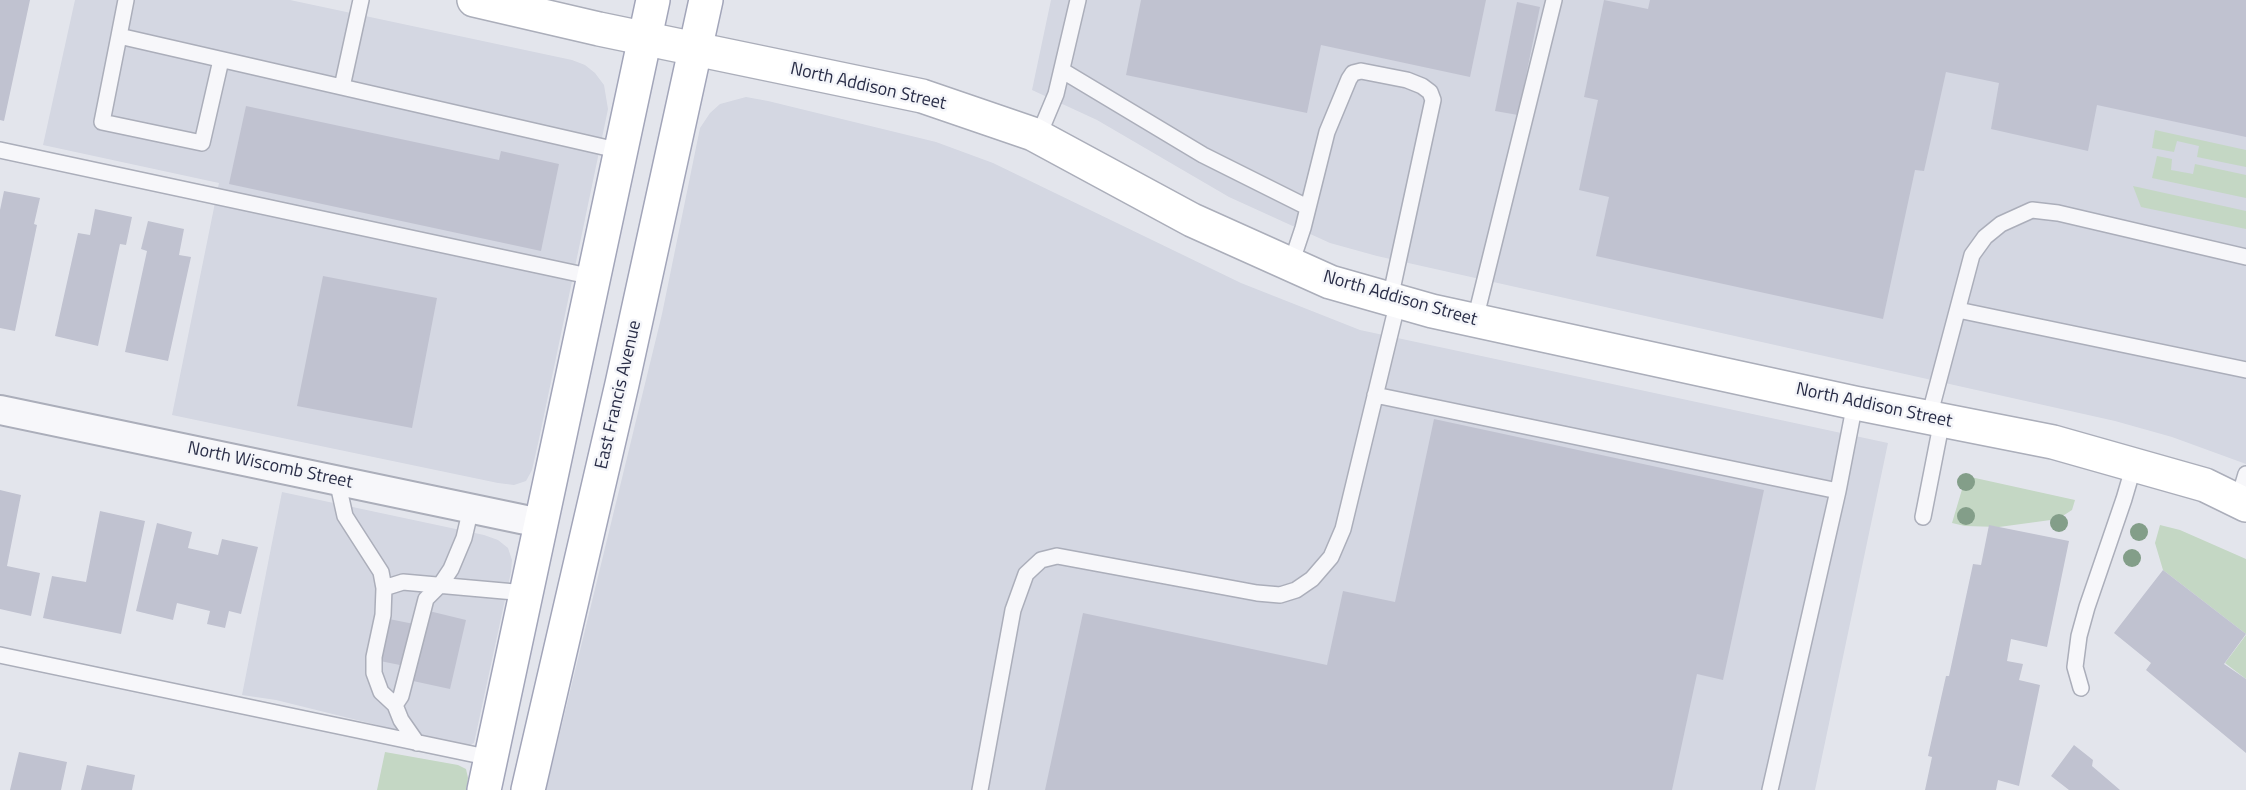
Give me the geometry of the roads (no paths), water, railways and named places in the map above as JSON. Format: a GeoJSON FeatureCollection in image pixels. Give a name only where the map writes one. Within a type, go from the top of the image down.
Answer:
{"type":"FeatureCollection","features":[{"type":"Feature","properties":{"kind":"street"},"geometry":{"type":"LineString","coordinates":[[484,790],[653,0]]}},
{"type":"Feature","properties":{"kind":"street","name":"East Francis Avenue"},"geometry":{"type":"LineString","coordinates":[[528,790],[663,201],[706,0]]}},
{"type":"Feature","properties":{"kind":"street","name":"North Addison Street"},"geometry":{"type":"LineString","coordinates":[[483,1],[695,49],[922,96],[1038,137],[1192,220],[1330,282],[1394,300],[1475,320],[1855,403],[2053,442],[2205,485],[2243,493]]}},
{"type":"Feature","properties":{"kind":"street","name":"North Wiscomb Street"},"geometry":{"type":"LineString","coordinates":[[0,410],[540,523]]}},
{"type":"Feature","properties":{"kind":"lane"},"geometry":{"type":"LineString","coordinates":[[126,0],[102,122],[202,143],[220,60]]}},
{"type":"Feature","properties":{"kind":"lane"},"geometry":{"type":"LineString","coordinates":[[342,87],[361,0]]}},
{"type":"Feature","properties":{"kind":"lane"},"geometry":{"type":"LineString","coordinates":[[1038,137],[1063,71],[1078,0]]}},
{"type":"Feature","properties":{"kind":"lane"},"geometry":{"type":"LineString","coordinates":[[1475,320],[1554,0]]}},
{"type":"Feature","properties":{"kind":"lane"},"geometry":{"type":"LineString","coordinates":[[119,36],[621,151]]}},
{"type":"Feature","properties":{"kind":"lane"},"geometry":{"type":"LineString","coordinates":[[1063,71],[1203,154],[1307,207]]}},
{"type":"Feature","properties":{"kind":"lane"},"geometry":{"type":"LineString","coordinates":[[980,790],[1013,610],[1026,574],[1041,560],[1057,556],[1257,593],[1280,595],[1296,590],[1312,579],[1331,557],[1343,529],[1375,395],[1433,100],[1430,92],[1407,80],[1361,71],[1353,73],[1327,132],[1303,228],[1291,264]]}},
{"type":"Feature","properties":{"kind":"lane"},"geometry":{"type":"LineString","coordinates":[[0,150],[593,277]]}},
{"type":"Feature","properties":{"kind":"lane"},"geometry":{"type":"LineString","coordinates":[[1923,517],[1935,419],[1972,255],[1985,237],[2001,224],[2032,210],[2058,213],[2246,257]]}},
{"type":"Feature","properties":{"kind":"lane"},"geometry":{"type":"LineString","coordinates":[[1958,310],[2246,370]]}},
{"type":"Feature","properties":{"kind":"lane"},"geometry":{"type":"LineString","coordinates":[[1375,395],[1838,491]]}},
{"type":"Feature","properties":{"kind":"lane"},"geometry":{"type":"LineString","coordinates":[[1770,790],[1838,491],[1855,403]]}},
{"type":"Feature","properties":{"kind":"lane"},"geometry":{"type":"LineString","coordinates":[[2081,688],[2075,667],[2079,636],[2134,465]]}},
{"type":"Feature","properties":{"kind":"lane"},"geometry":{"type":"LineString","coordinates":[[337,480],[345,516],[373,556],[381,572],[384,588],[383,615],[374,657],[374,673],[381,692],[395,705],[401,720],[417,743]]}},
{"type":"Feature","properties":{"kind":"lane"},"geometry":{"type":"LineString","coordinates":[[395,705],[401,696],[418,623],[426,600],[451,569],[464,538],[471,508]]}},
{"type":"Feature","properties":{"kind":"lane"},"geometry":{"type":"LineString","coordinates":[[384,588],[403,582],[526,593]]}},
{"type":"Feature","properties":{"kind":"lane"},"geometry":{"type":"LineString","coordinates":[[0,655],[491,758]]}}]}
